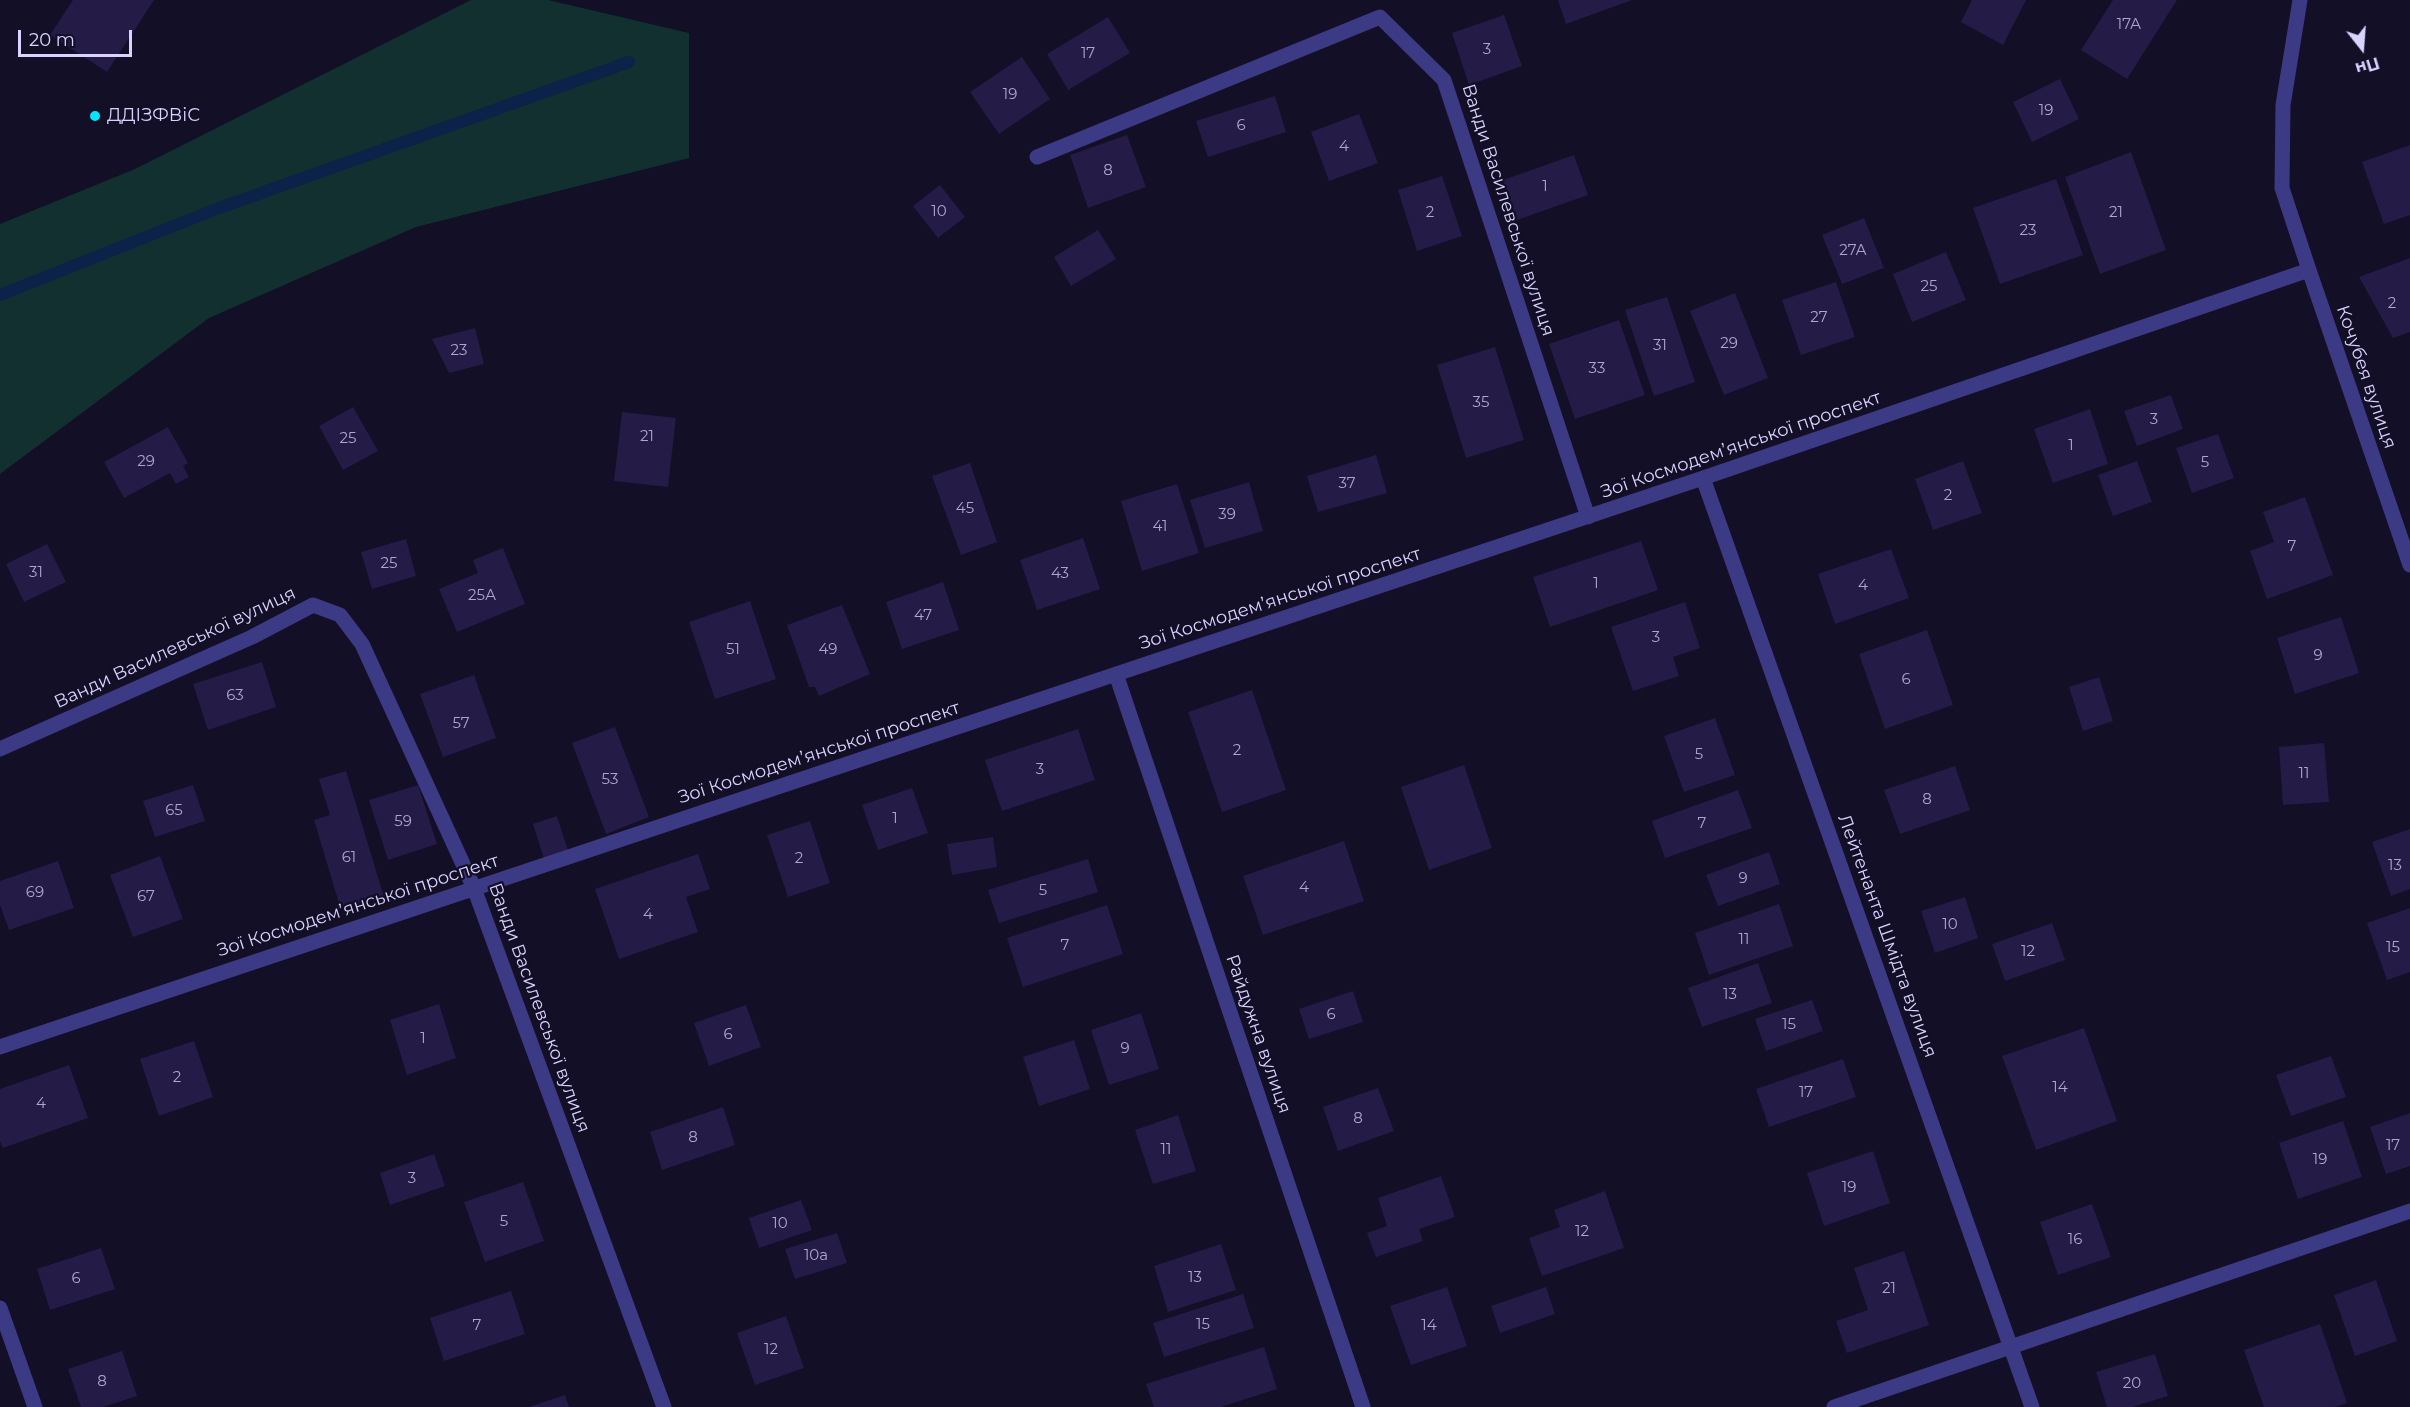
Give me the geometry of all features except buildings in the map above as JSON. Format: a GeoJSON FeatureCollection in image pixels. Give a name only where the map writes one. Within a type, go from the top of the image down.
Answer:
{"type":"FeatureCollection","features":[{"type":"Feature","properties":{"kind":"street"},"geometry":{"type":"LineString","coordinates":[[2300,0],[2283,105],[2282,188],[2309,270]]}},
{"type":"Feature","properties":{"kind":"street","name":"Ванди Василевської вулиця"},"geometry":{"type":"LineString","coordinates":[[1037,157],[1380,17],[1444,80],[1588,517]]}},
{"type":"Feature","properties":{"kind":"street","name":"Зої Космодем’янської проспект"},"geometry":{"type":"LineString","coordinates":[[0,1047],[1588,517],[2309,270]]}},
{"type":"Feature","properties":{"kind":"street","name":"Кочубея вулиця"},"geometry":{"type":"LineString","coordinates":[[2309,270],[2410,565]]}},
{"type":"Feature","properties":{"kind":"street","name":"Лейтенанта Шмідта вулиця"},"geometry":{"type":"LineString","coordinates":[[1703,478],[2032,1407]]}},
{"type":"Feature","properties":{"kind":"street","name":"Ванди Василевської вулиця"},"geometry":{"type":"LineString","coordinates":[[0,749],[252,637],[313,605],[340,615],[362,644],[474,888],[664,1407]]}},
{"type":"Feature","properties":{"kind":"street","name":"Райдужна вулиця"},"geometry":{"type":"LineString","coordinates":[[1116,674],[1363,1407]]}},
{"type":"Feature","properties":{"kind":"street"},"geometry":{"type":"LineString","coordinates":[[1834,1407],[2410,1211]]}},
{"type":"Feature","properties":{"kind":"street"},"geometry":{"type":"LineString","coordinates":[[0,1308],[36,1407]]}},
{"type":"Feature","properties":{"kind":"green space"},"geometry":{"type":"Polygon","coordinates":[[[471,0],[548,0],[689,33],[689,158],[416,227],[209,318],[0,474],[0,224],[135,169],[471,0]]]}},
{"type":"Feature","properties":{"kind":"waterway"},"geometry":{"type":"LineString","coordinates":[[0,295],[219,208],[629,62]]}},
{"type":"Feature","properties":{"kind":"place","name":"ДДІЗФВіС"},"geometry":{"type":"Point","coordinates":[95,116]}}]}
